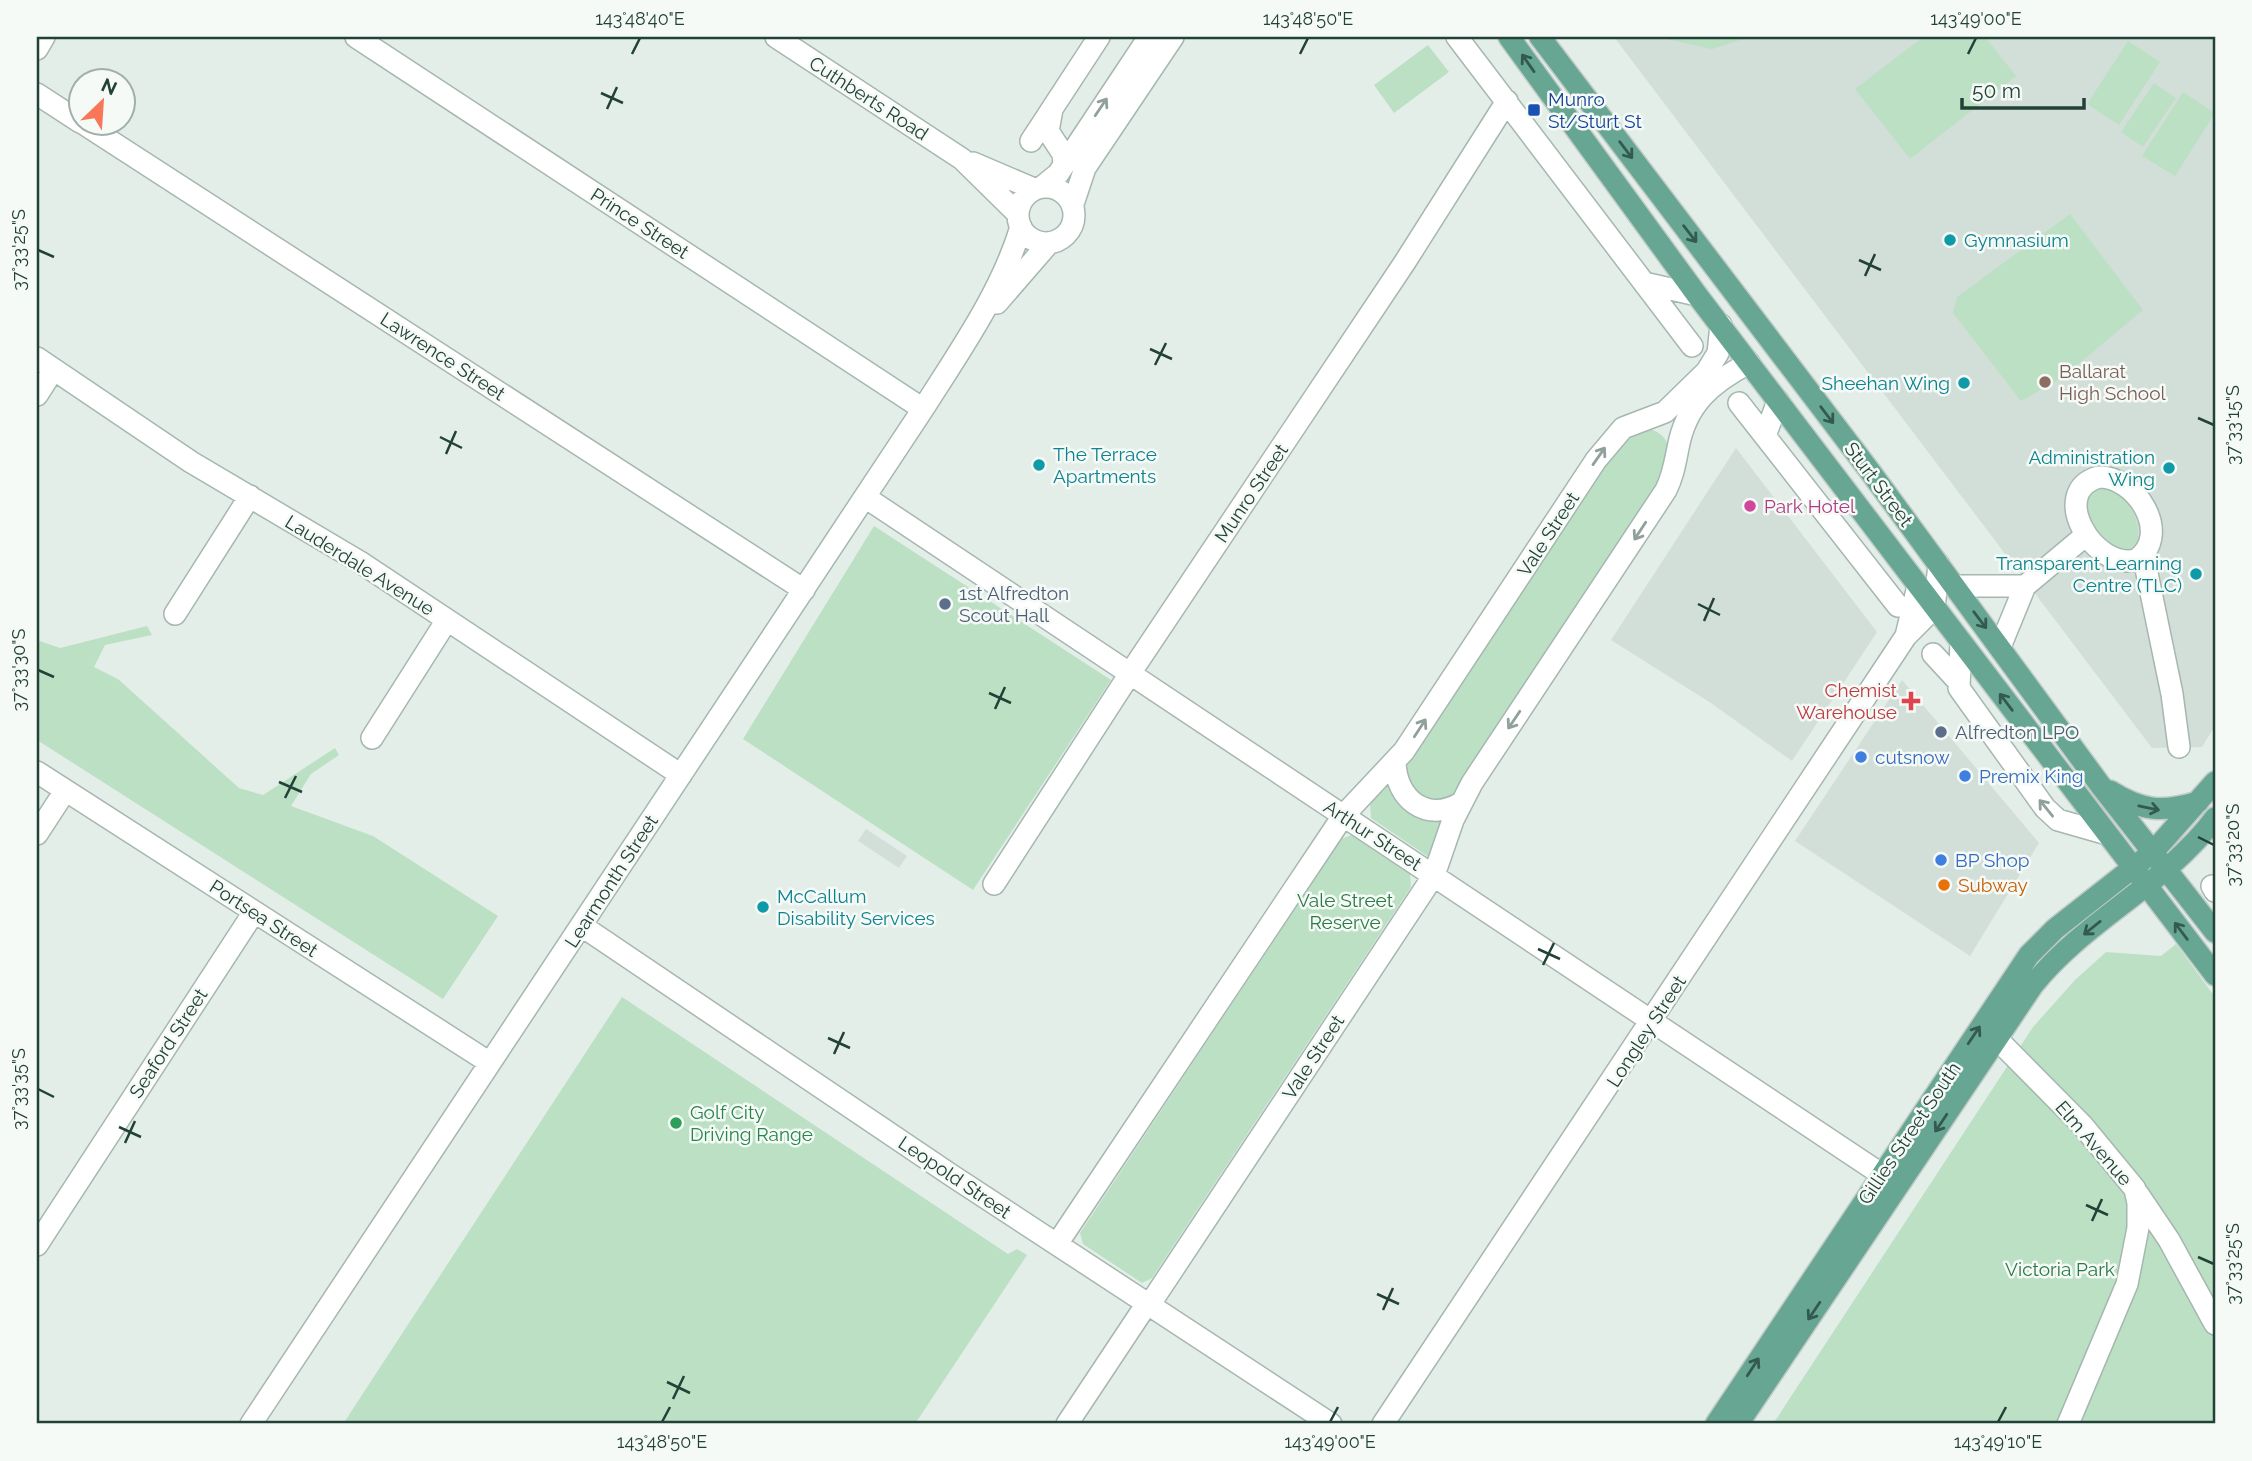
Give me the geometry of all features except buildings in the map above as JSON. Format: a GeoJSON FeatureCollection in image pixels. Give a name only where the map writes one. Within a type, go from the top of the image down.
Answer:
{"type":"FeatureCollection","features":[{"type":"Feature","properties":{"kind":"main road","name":"Sturt Street"},"geometry":{"type":"LineString","coordinates":[[1509,37],[1697,295],[2215,975]]}},
{"type":"Feature","properties":{"kind":"main road","name":"Sturt Street"},"geometry":{"type":"LineString","coordinates":[[1540,37],[1955,586],[2101,786],[2215,932]]}},
{"type":"Feature","properties":{"kind":"main road","name":"Gillies Street South"},"geometry":{"type":"LineString","coordinates":[[1738,1424],[2029,955],[2055,929],[2153,852],[2215,782]]}},
{"type":"Feature","properties":{"kind":"main road"},"geometry":{"type":"LineString","coordinates":[[2101,786],[2122,799],[2164,811],[2200,802]]}},
{"type":"Feature","properties":{"kind":"main road","name":"Gillies Street South"},"geometry":{"type":"LineString","coordinates":[[1716,1424],[1890,1179],[1997,1039],[2033,985],[2054,960],[2167,869],[2215,818]]}},
{"type":"Feature","properties":{"kind":"street"},"geometry":{"type":"LineString","coordinates":[[37,48],[44,37]]}},
{"type":"Feature","properties":{"kind":"street","name":"Prince Street"},"geometry":{"type":"LineString","coordinates":[[356,37],[923,409]]}},
{"type":"Feature","properties":{"kind":"street","name":"Cuthberts Road"},"geometry":{"type":"LineString","coordinates":[[776,37],[962,159],[1038,188]]}},
{"type":"Feature","properties":{"kind":"street"},"geometry":{"type":"LineString","coordinates":[[1031,141],[1099,37]]}},
{"type":"Feature","properties":{"kind":"street"},"geometry":{"type":"LineString","coordinates":[[1160,39],[1085,168],[1073,204],[1074,222],[1070,230],[1065,236],[1049,243],[1032,239],[1019,220],[1023,199],[1064,165],[1160,39]]}},
{"type":"Feature","properties":{"kind":"street"},"geometry":{"type":"LineString","coordinates":[[1464,40],[1692,346]]}},
{"type":"Feature","properties":{"kind":"street","name":"Lawrence Street"},"geometry":{"type":"LineString","coordinates":[[37,94],[66,112]]}},
{"type":"Feature","properties":{"kind":"street","name":"Munro Street"},"geometry":{"type":"LineString","coordinates":[[994,884],[1130,672],[1405,262],[1507,101]]}},
{"type":"Feature","properties":{"kind":"street"},"geometry":{"type":"LineString","coordinates":[[1053,107],[1048,131],[1063,154],[1064,165]]}},
{"type":"Feature","properties":{"kind":"street","name":"Lawrence Street"},"geometry":{"type":"LineString","coordinates":[[103,136],[804,590]]}},
{"type":"Feature","properties":{"kind":"street","name":"Cuthberts Road"},"geometry":{"type":"LineString","coordinates":[[962,159],[1019,220]]}},
{"type":"Feature","properties":{"kind":"street"},"geometry":{"type":"LineString","coordinates":[[1038,188],[1064,192],[1073,204]]}},
{"type":"Feature","properties":{"kind":"street","name":"Learmonth Street"},"geometry":{"type":"LineString","coordinates":[[251,1424],[969,337],[1006,268],[1019,220]]}},
{"type":"Feature","properties":{"kind":"street","name":"Learmonth Street"},"geometry":{"type":"LineString","coordinates":[[969,337],[1049,243]]}},
{"type":"Feature","properties":{"kind":"street"},"geometry":{"type":"LineString","coordinates":[[1644,283],[1697,295]]}},
{"type":"Feature","properties":{"kind":"street","name":"Vale Street"},"geometry":{"type":"LineString","coordinates":[[1058,1244],[1343,816],[1395,762],[1597,460],[1616,434],[1670,409],[1711,366],[1720,348],[1721,325]]}},
{"type":"Feature","properties":{"kind":"street","name":"Vale Street"},"geometry":{"type":"LineString","coordinates":[[1067,1424],[1434,875],[1461,803],[1666,490],[1689,414],[1701,395],[1725,376],[1749,363]]}},
{"type":"Feature","properties":{"kind":"street"},"geometry":{"type":"LineString","coordinates":[[37,395],[45,364]]}},
{"type":"Feature","properties":{"kind":"street","name":"Lauderdale Avenue"},"geometry":{"type":"LineString","coordinates":[[45,364],[160,442],[360,562],[681,775]]}},
{"type":"Feature","properties":{"kind":"street"},"geometry":{"type":"LineString","coordinates":[[1765,436],[1778,401]]}},
{"type":"Feature","properties":{"kind":"street"},"geometry":{"type":"LineString","coordinates":[[1739,403],[1898,606]]}},
{"type":"Feature","properties":{"kind":"street"},"geometry":{"type":"LineString","coordinates":[[1641,422],[1665,428],[1678,446]]}},
{"type":"Feature","properties":{"kind":"street"},"geometry":{"type":"LineString","coordinates":[[2093,478],[2113,478],[2134,492],[2147,514],[2149,540],[2143,554],[2134,561],[2119,561],[2100,550],[2086,535],[2076,510],[2080,491],[2093,478]]}},
{"type":"Feature","properties":{"kind":"street"},"geometry":{"type":"LineString","coordinates":[[175,614],[250,496]]}},
{"type":"Feature","properties":{"kind":"street","name":"Arthur Street"},"geometry":{"type":"LineString","coordinates":[[865,497],[1890,1179]]}},
{"type":"Feature","properties":{"kind":"street"},"geometry":{"type":"LineString","coordinates":[[2000,647],[2025,586],[2086,535]]}},
{"type":"Feature","properties":{"kind":"street"},"geometry":{"type":"LineString","coordinates":[[2143,554],[2172,694],[2179,747]]}},
{"type":"Feature","properties":{"kind":"street"},"geometry":{"type":"LineString","coordinates":[[1857,556],[1912,577]]}},
{"type":"Feature","properties":{"kind":"street"},"geometry":{"type":"LineString","coordinates":[[1934,608],[1939,565]]}},
{"type":"Feature","properties":{"kind":"street","name":"Longley Street"},"geometry":{"type":"LineString","coordinates":[[1906,636],[1912,577]]}},
{"type":"Feature","properties":{"kind":"street"},"geometry":{"type":"LineString","coordinates":[[1955,586],[2025,586]]}},
{"type":"Feature","properties":{"kind":"street","name":"Longley Street"},"geometry":{"type":"LineString","coordinates":[[1383,1424],[1906,636],[1934,608]]}},
{"type":"Feature","properties":{"kind":"street"},"geometry":{"type":"LineString","coordinates":[[372,738],[447,620]]}},
{"type":"Feature","properties":{"kind":"street"},"geometry":{"type":"LineString","coordinates":[[1957,680],[1961,642]]}},
{"type":"Feature","properties":{"kind":"street"},"geometry":{"type":"LineString","coordinates":[[1933,654],[1957,680],[1962,692],[2049,813],[2064,823],[2107,834]]}},
{"type":"Feature","properties":{"kind":"street"},"geometry":{"type":"LineString","coordinates":[[1395,762],[1401,792],[1416,806],[1438,811],[1461,803]]}},
{"type":"Feature","properties":{"kind":"street","name":"Portsea Street"},"geometry":{"type":"LineString","coordinates":[[37,772],[490,1063]]}},
{"type":"Feature","properties":{"kind":"street"},"geometry":{"type":"LineString","coordinates":[[37,834],[65,791]]}},
{"type":"Feature","properties":{"kind":"street","name":"Seaford Street"},"geometry":{"type":"LineString","coordinates":[[37,1245],[254,912]]}},
{"type":"Feature","properties":{"kind":"street","name":"Leopold Street"},"geometry":{"type":"LineString","coordinates":[[582,926],[1331,1424]]}},
{"type":"Feature","properties":{"kind":"street","name":"Elm Avenue"},"geometry":{"type":"LineString","coordinates":[[1997,1039],[2083,1126],[2135,1189],[2138,1223],[2127,1284],[2068,1424]]}},
{"type":"Feature","properties":{"kind":"street"},"geometry":{"type":"LineString","coordinates":[[2135,1189],[2169,1240],[2215,1324]]}},
{"type":"Feature","properties":{"kind":"shaded area","name":"Ballarat High School"},"geometry":{"type":"Polygon","coordinates":[[[1614,37],[2215,37],[2215,726],[2202,747],[2152,748],[1614,37]]]}},
{"type":"Feature","properties":{"kind":"shaded area"},"geometry":{"type":"Polygon","coordinates":[[[1736,448],[1877,632],[1792,761],[1711,703],[1611,640],[1736,448]]]}},
{"type":"Feature","properties":{"kind":"shaded area"},"geometry":{"type":"Polygon","coordinates":[[[1902,680],[2039,843],[1970,956],[1795,841],[1902,680]]]}},
{"type":"Feature","properties":{"kind":"shaded area","name":"McCallum Disability Services"},"geometry":{"type":"Polygon","coordinates":[[[866,829],[907,856],[899,868],[858,841],[866,829]]]}},
{"type":"Feature","properties":{"kind":"green space"},"geometry":{"type":"Polygon","coordinates":[[[1658,37],[1749,37],[1712,49],[1658,37]]]}},
{"type":"Feature","properties":{"kind":"green space"},"geometry":{"type":"Polygon","coordinates":[[[1923,37],[1985,37],[2016,76],[1910,159],[1855,89],[1923,37]]]}},
{"type":"Feature","properties":{"kind":"green space"},"geometry":{"type":"Polygon","coordinates":[[[2128,41],[2160,62],[2119,125],[2087,104],[2128,41]]]}},
{"type":"Feature","properties":{"kind":"green space"},"geometry":{"type":"Polygon","coordinates":[[[1428,45],[1449,72],[1394,113],[1374,85],[1428,45]]]}},
{"type":"Feature","properties":{"kind":"green space"},"geometry":{"type":"Polygon","coordinates":[[[2154,83],[2176,98],[2143,147],[2121,132],[2154,83]]]}},
{"type":"Feature","properties":{"kind":"green space"},"geometry":{"type":"Polygon","coordinates":[[[2183,92],[2215,113],[2175,176],[2142,156],[2183,92]]]}},
{"type":"Feature","properties":{"kind":"green space"},"geometry":{"type":"Polygon","coordinates":[[[2070,214],[2143,310],[2063,377],[2021,401],[1953,313],[1957,297],[2070,214]]]}},
{"type":"Feature","properties":{"kind":"green space"},"geometry":{"type":"Polygon","coordinates":[[[1650,429],[1662,436],[1668,444],[1669,469],[1462,788],[1448,801],[1423,800],[1406,781],[1405,764],[1622,439],[1650,429]]]}},
{"type":"Feature","properties":{"kind":"green space"},"geometry":{"type":"Polygon","coordinates":[[[2108,485],[2126,502],[2134,515],[2138,539],[2129,551],[2106,547],[2084,519],[2087,490],[2108,485]]]}},
{"type":"Feature","properties":{"kind":"green space"},"geometry":{"type":"Polygon","coordinates":[[[874,526],[1111,680],[973,890],[743,739],[874,526]]]}},
{"type":"Feature","properties":{"kind":"green space"},"geometry":{"type":"Polygon","coordinates":[[[147,626],[152,635],[105,645],[94,667],[118,679],[239,788],[263,795],[335,748],[339,755],[311,774],[291,806],[373,836],[498,916],[443,999],[37,740],[37,640],[60,648],[147,626]]]}},
{"type":"Feature","properties":{"kind":"green space"},"geometry":{"type":"Polygon","coordinates":[[[1388,781],[1445,818],[1430,858],[1371,818],[1370,802],[1388,781]]]}},
{"type":"Feature","properties":{"kind":"green space","name":"Vale Street Reserve"},"geometry":{"type":"Polygon","coordinates":[[[1354,834],[1410,873],[1411,887],[1152,1278],[1142,1283],[1083,1244],[1080,1233],[1341,839],[1354,834]]]}},
{"type":"Feature","properties":{"kind":"green space","name":"Victoria Park"},"geometry":{"type":"Polygon","coordinates":[[[2176,944],[2215,997],[2215,1424],[1773,1424],[2033,1027],[2075,980],[2106,952],[2161,956],[2176,944]]]}},
{"type":"Feature","properties":{"kind":"green space","name":"Golf City Driving Range"},"geometry":{"type":"Polygon","coordinates":[[[622,997],[1008,1254],[1017,1249],[1027,1255],[915,1424],[343,1424],[622,997]]]}},
{"type":"Feature","properties":{"kind":"place","name":"Munro St/Sturt St"},"geometry":{"type":"Point","coordinates":[1534,110]}},
{"type":"Feature","properties":{"kind":"place","name":"Gymnasium"},"geometry":{"type":"Point","coordinates":[1950,240]}},
{"type":"Feature","properties":{"kind":"place","name":"Ballarat High School"},"geometry":{"type":"Point","coordinates":[2045,382]}},
{"type":"Feature","properties":{"kind":"place","name":"Sheehan Wing"},"geometry":{"type":"Point","coordinates":[1964,383]}},
{"type":"Feature","properties":{"kind":"place","name":"The Terrace Apartments"},"geometry":{"type":"Point","coordinates":[1039,465]}},
{"type":"Feature","properties":{"kind":"place","name":"Administration Wing"},"geometry":{"type":"Point","coordinates":[2169,468]}},
{"type":"Feature","properties":{"kind":"place","name":"Park Hotel"},"geometry":{"type":"Point","coordinates":[1750,506]}},
{"type":"Feature","properties":{"kind":"place","name":"Transparent Learning Centre (TLC)"},"geometry":{"type":"Point","coordinates":[2196,574]}},
{"type":"Feature","properties":{"kind":"place","name":"1st Alfredton Scout Hall"},"geometry":{"type":"Point","coordinates":[945,604]}},
{"type":"Feature","properties":{"kind":"place","name":"Chemist Warehouse"},"geometry":{"type":"Point","coordinates":[1911,701]}},
{"type":"Feature","properties":{"kind":"place","name":"Alfredton LPO"},"geometry":{"type":"Point","coordinates":[1941,732]}},
{"type":"Feature","properties":{"kind":"place","name":"cutsnow"},"geometry":{"type":"Point","coordinates":[1861,757]}},
{"type":"Feature","properties":{"kind":"place","name":"Premix King"},"geometry":{"type":"Point","coordinates":[1965,776]}},
{"type":"Feature","properties":{"kind":"place","name":"BP Shop"},"geometry":{"type":"Point","coordinates":[1941,860]}},
{"type":"Feature","properties":{"kind":"place","name":"Subway"},"geometry":{"type":"Point","coordinates":[1944,885]}},
{"type":"Feature","properties":{"kind":"place","name":"McCallum Disability Services"},"geometry":{"type":"Point","coordinates":[763,907]}},
{"type":"Feature","properties":{"kind":"place","name":"Golf City Driving Range"},"geometry":{"type":"Point","coordinates":[676,1123]}}]}
